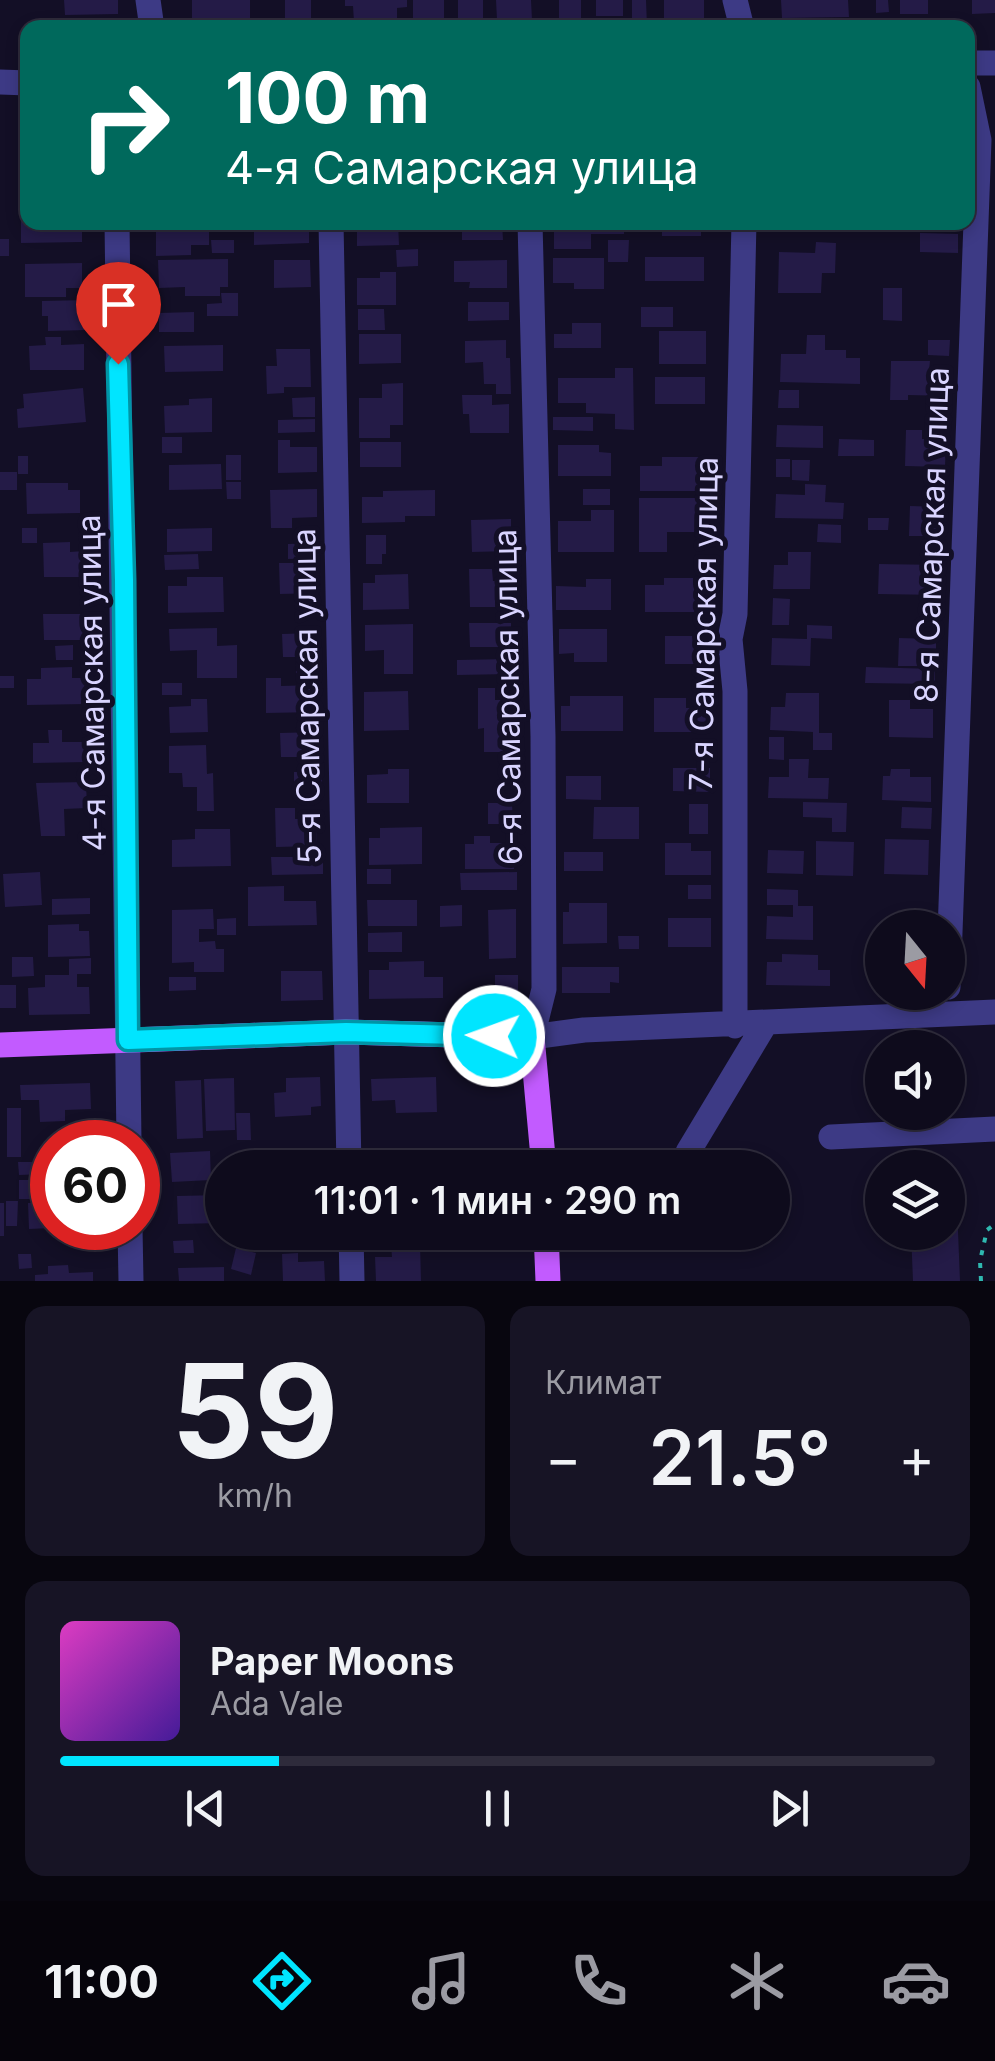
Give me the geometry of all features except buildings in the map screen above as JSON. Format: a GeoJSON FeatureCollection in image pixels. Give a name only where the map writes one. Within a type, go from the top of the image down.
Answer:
{"type":"FeatureCollection","features":[{"type":"Feature","properties":{"kind":"main road"},"geometry":{"type":"LineString","coordinates":[[0,1045],[346,1032],[532,1037]]}},
{"type":"Feature","properties":{"kind":"main road","name":"6-я Самарская улица"},"geometry":{"type":"LineString","coordinates":[[532,1037],[542,1150]]}},
{"type":"Feature","properties":{"kind":"main road"},"geometry":{"type":"LineString","coordinates":[[547,1250],[548,1281]]}},
{"type":"Feature","properties":{"kind":"street"},"geometry":{"type":"LineString","coordinates":[[979,140],[995,118]]}},
{"type":"Feature","properties":{"kind":"street","name":"8-я Самарская улица"},"geometry":{"type":"LineString","coordinates":[[950,910],[979,140],[975,121]]}},
{"type":"Feature","properties":{"kind":"street","name":"4-я Самарская улица"},"geometry":{"type":"LineString","coordinates":[[117,230],[129,1120]]}},
{"type":"Feature","properties":{"kind":"street","name":"5-я Самарская улица"},"geometry":{"type":"LineString","coordinates":[[331,230],[349,1150]]}},
{"type":"Feature","properties":{"kind":"street","name":"6-я Самарская улица"},"geometry":{"type":"LineString","coordinates":[[530,230],[543,736],[544,989],[532,1037]]}},
{"type":"Feature","properties":{"kind":"street","name":"7-я Самарская улица"},"geometry":{"type":"LineString","coordinates":[[735,1026],[735,691],[730,639],[735,614],[744,230]]}},
{"type":"Feature","properties":{"kind":"street"},"geometry":{"type":"LineString","coordinates":[[965,1003],[995,1012]]}},
{"type":"Feature","properties":{"kind":"street"},"geometry":{"type":"LineString","coordinates":[[532,1037],[584,1030],[765,1024],[865,1009]]}},
{"type":"Feature","properties":{"kind":"street"},"geometry":{"type":"LineString","coordinates":[[689,1150],[765,1024]]}},
{"type":"Feature","properties":{"kind":"street"},"geometry":{"type":"LineString","coordinates":[[831,1136],[995,1129]]}},
{"type":"Feature","properties":{"kind":"street"},"geometry":{"type":"LineString","coordinates":[[130,1250],[131,1281]]}},
{"type":"Feature","properties":{"kind":"street"},"geometry":{"type":"LineString","coordinates":[[351,1250],[352,1281]]}},
{"type":"Feature","properties":{"kind":"path"},"geometry":{"type":"LineString","coordinates":[[981,1281],[986,1230],[995,1224]]}},
{"type":"Feature","properties":{"kind":"route"},"geometry":{"type":"LineString","coordinates":[[118,364],[128,1040],[346,1032],[494,1036]]}}]}
